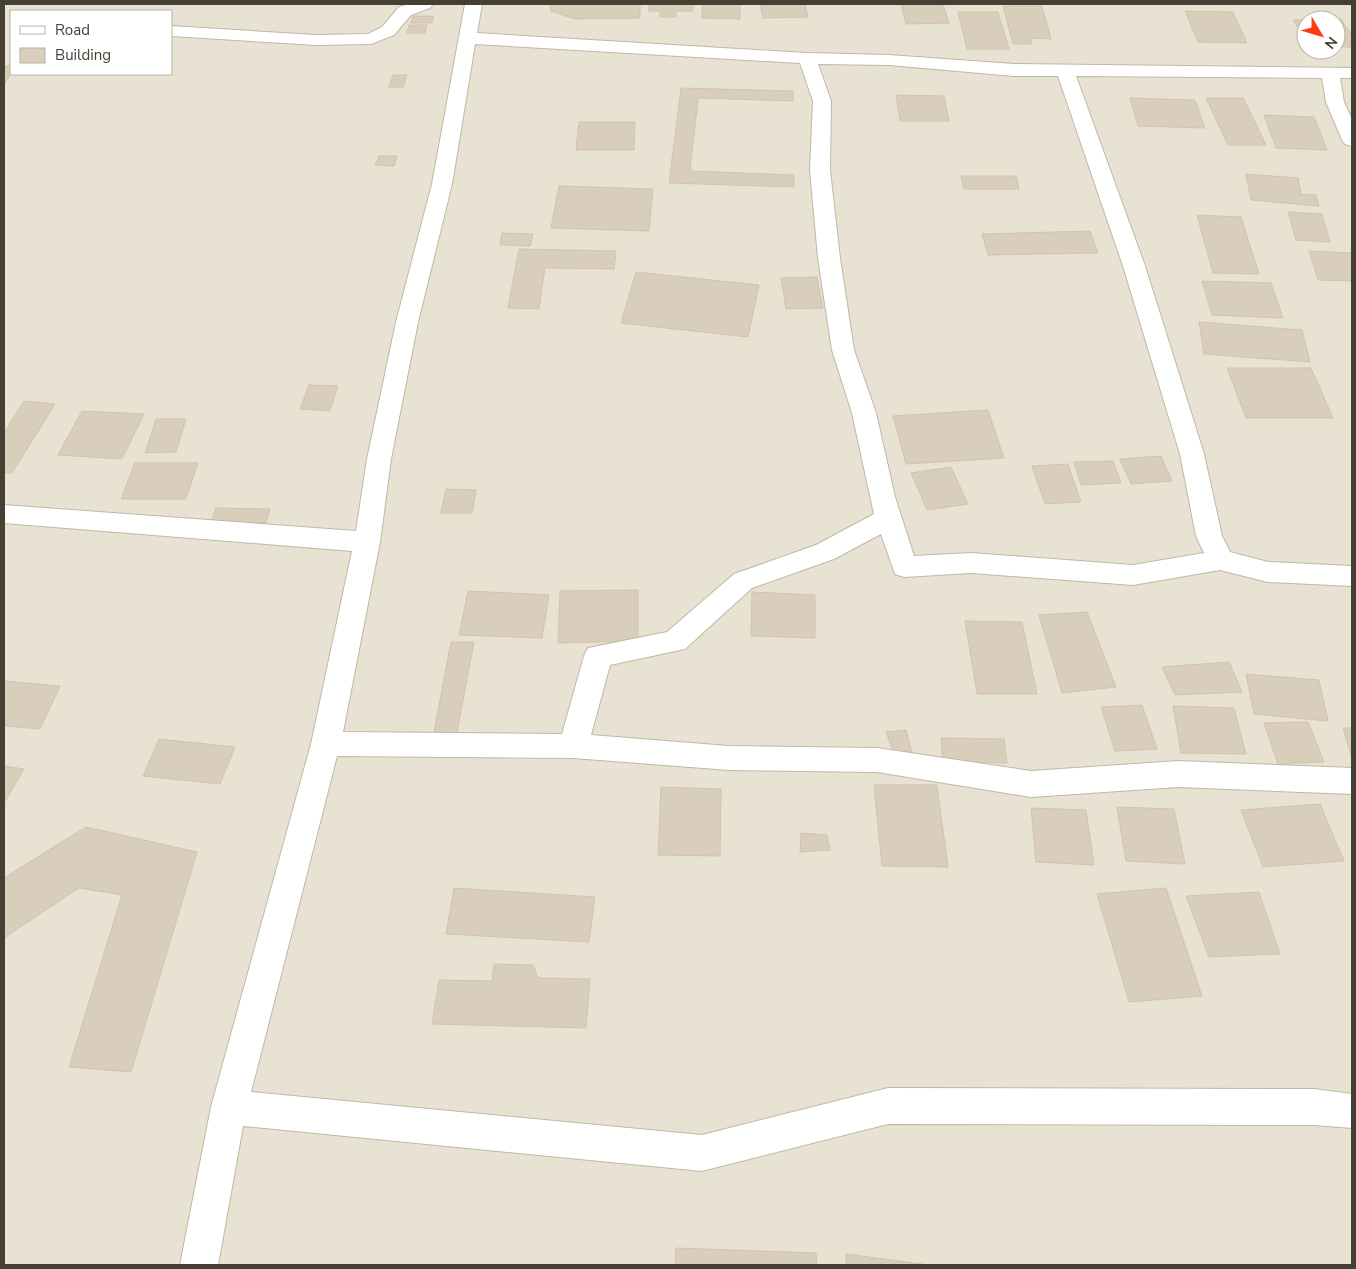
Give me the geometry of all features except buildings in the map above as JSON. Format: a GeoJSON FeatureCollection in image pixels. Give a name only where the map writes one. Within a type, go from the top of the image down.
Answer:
{"type":"FeatureCollection","features":[{"type":"Feature","properties":{"kind":"street"},"geometry":{"type":"LineString","coordinates":[[172,30],[316,40],[371,39],[388,31],[406,11],[424,4]]}},
{"type":"Feature","properties":{"kind":"street"},"geometry":{"type":"LineString","coordinates":[[199,1265],[229,1107],[326,744],[367,542],[378,459],[407,322],[442,184],[473,4]]}},
{"type":"Feature","properties":{"kind":"street"},"geometry":{"type":"LineString","coordinates":[[467,38],[807,58],[889,60],[1014,70],[1352,73]]}},
{"type":"Feature","properties":{"kind":"street"},"geometry":{"type":"LineString","coordinates":[[807,58],[822,101],[820,170],[829,258],[843,350],[864,413],[882,497],[904,567],[971,564],[1133,575],[1220,560],[1268,572],[1352,576]]}},
{"type":"Feature","properties":{"kind":"street"},"geometry":{"type":"LineString","coordinates":[[1065,70],[1134,266],[1192,454],[1209,536],[1220,560]]}},
{"type":"Feature","properties":{"kind":"street"},"geometry":{"type":"LineString","coordinates":[[1330,72],[1335,102],[1352,140]]}},
{"type":"Feature","properties":{"kind":"street"},"geometry":{"type":"LineString","coordinates":[[4,514],[367,542]]}},
{"type":"Feature","properties":{"kind":"street"},"geometry":{"type":"LineString","coordinates":[[574,746],[598,656],[674,641],[743,580],[825,552],[888,518]]}},
{"type":"Feature","properties":{"kind":"street"},"geometry":{"type":"LineString","coordinates":[[326,744],[574,746],[729,758],[877,760],[1031,784],[1178,774],[1352,781]]}},
{"type":"Feature","properties":{"kind":"street"},"geometry":{"type":"LineString","coordinates":[[229,1107],[702,1153],[888,1106],[1314,1107],[1352,1111]]}},
{"type":"Feature","properties":{"kind":"shaded area"},"geometry":{"type":"Polygon","coordinates":[[[4,4],[1352,4],[1352,1265],[4,1265],[4,4]]]}}]}
